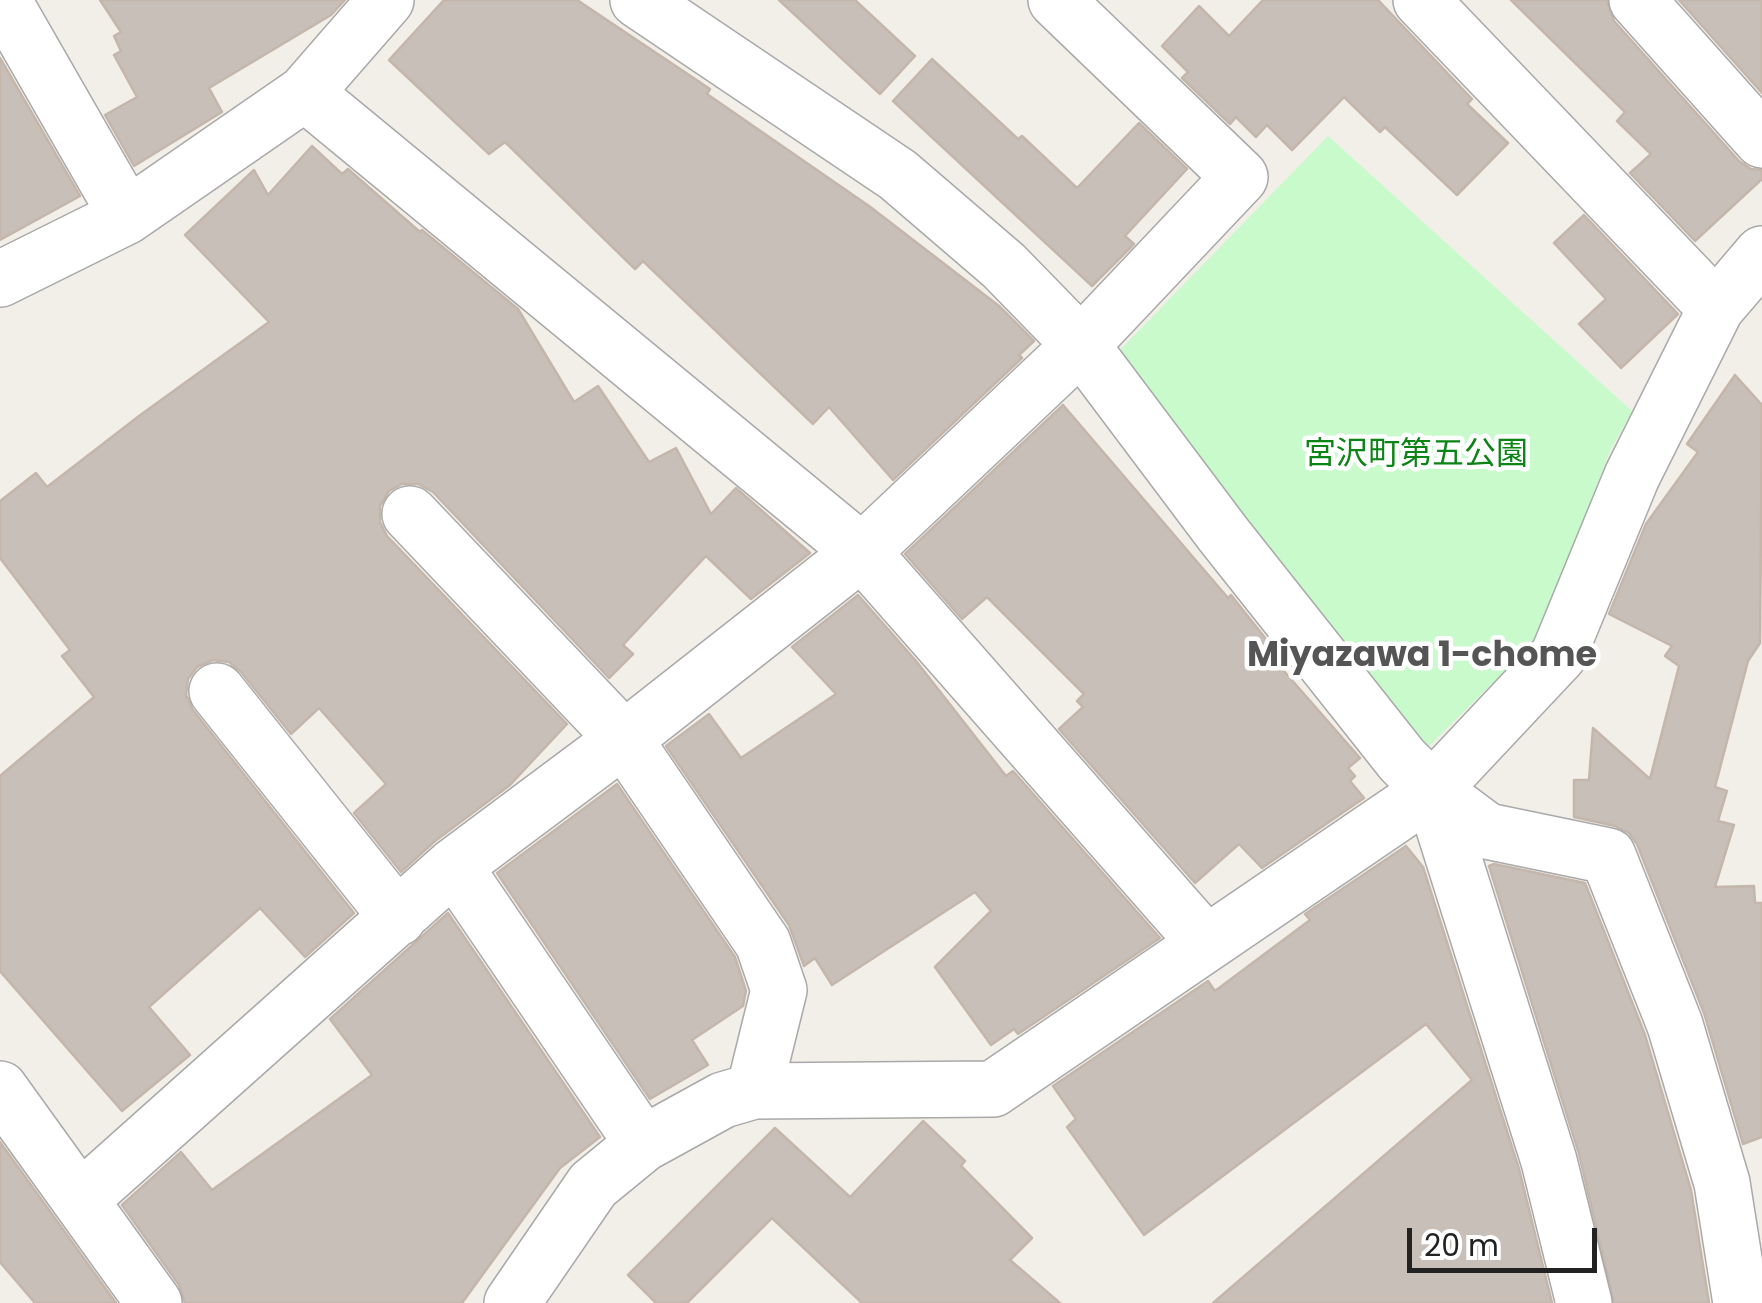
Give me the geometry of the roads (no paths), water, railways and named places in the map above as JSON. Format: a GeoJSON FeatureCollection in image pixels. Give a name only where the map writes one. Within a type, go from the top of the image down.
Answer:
{"type":"FeatureCollection","features":[{"type":"Feature","properties":{"kind":"street"},"geometry":{"type":"LineString","coordinates":[[3,0],[127,216]]}},
{"type":"Feature","properties":{"kind":"street"},"geometry":{"type":"LineString","coordinates":[[0,280],[127,216],[304,93],[386,0]]}},
{"type":"Feature","properties":{"kind":"street"},"geometry":{"type":"LineString","coordinates":[[638,0],[898,175],[1004,266],[1081,345],[1235,550],[1402,760],[1432,790],[1487,831],[1608,856],[1674,1025],[1722,1183],[1741,1303]]}},
{"type":"Feature","properties":{"kind":"street"},"geometry":{"type":"LineString","coordinates":[[81,1199],[454,866],[624,739],[862,552],[1081,345],[1240,177],[1056,0]]}},
{"type":"Feature","properties":{"kind":"street"},"geometry":{"type":"LineString","coordinates":[[1421,0],[1716,308]]}},
{"type":"Feature","properties":{"kind":"street"},"geometry":{"type":"LineString","coordinates":[[1636,0],[1762,140]]}},
{"type":"Feature","properties":{"kind":"street"},"geometry":{"type":"LineString","coordinates":[[304,93],[862,552],[1206,942]]}},
{"type":"Feature","properties":{"kind":"street"},"geometry":{"type":"LineString","coordinates":[[512,1303],[594,1186],[643,1144],[723,1100],[754,1091],[993,1090],[1432,790],[1558,656],[1632,476],[1716,308],[1762,254]]}},
{"type":"Feature","properties":{"kind":"street"},"geometry":{"type":"LineString","coordinates":[[410,514],[624,739],[763,943],[779,990],[754,1091]]}},
{"type":"Feature","properties":{"kind":"street"},"geometry":{"type":"LineString","coordinates":[[217,692],[398,918]]}},
{"type":"Feature","properties":{"kind":"street"},"geometry":{"type":"LineString","coordinates":[[1432,790],[1549,1161],[1584,1303]]}},
{"type":"Feature","properties":{"kind":"street"},"geometry":{"type":"LineString","coordinates":[[454,866],[643,1144]]}},
{"type":"Feature","properties":{"kind":"street"},"geometry":{"type":"LineString","coordinates":[[0,1089],[154,1303]]}},
{"type":"Feature","properties":{"kind":"district","name":"Miyazawa 1-chome"},"geometry":{"type":"Point","coordinates":[1422,657]}},
{"type":"Feature","properties":{"kind":"park label","name":"宮沢町第五公園"},"geometry":{"type":"Point","coordinates":[1416,456]}}]}
